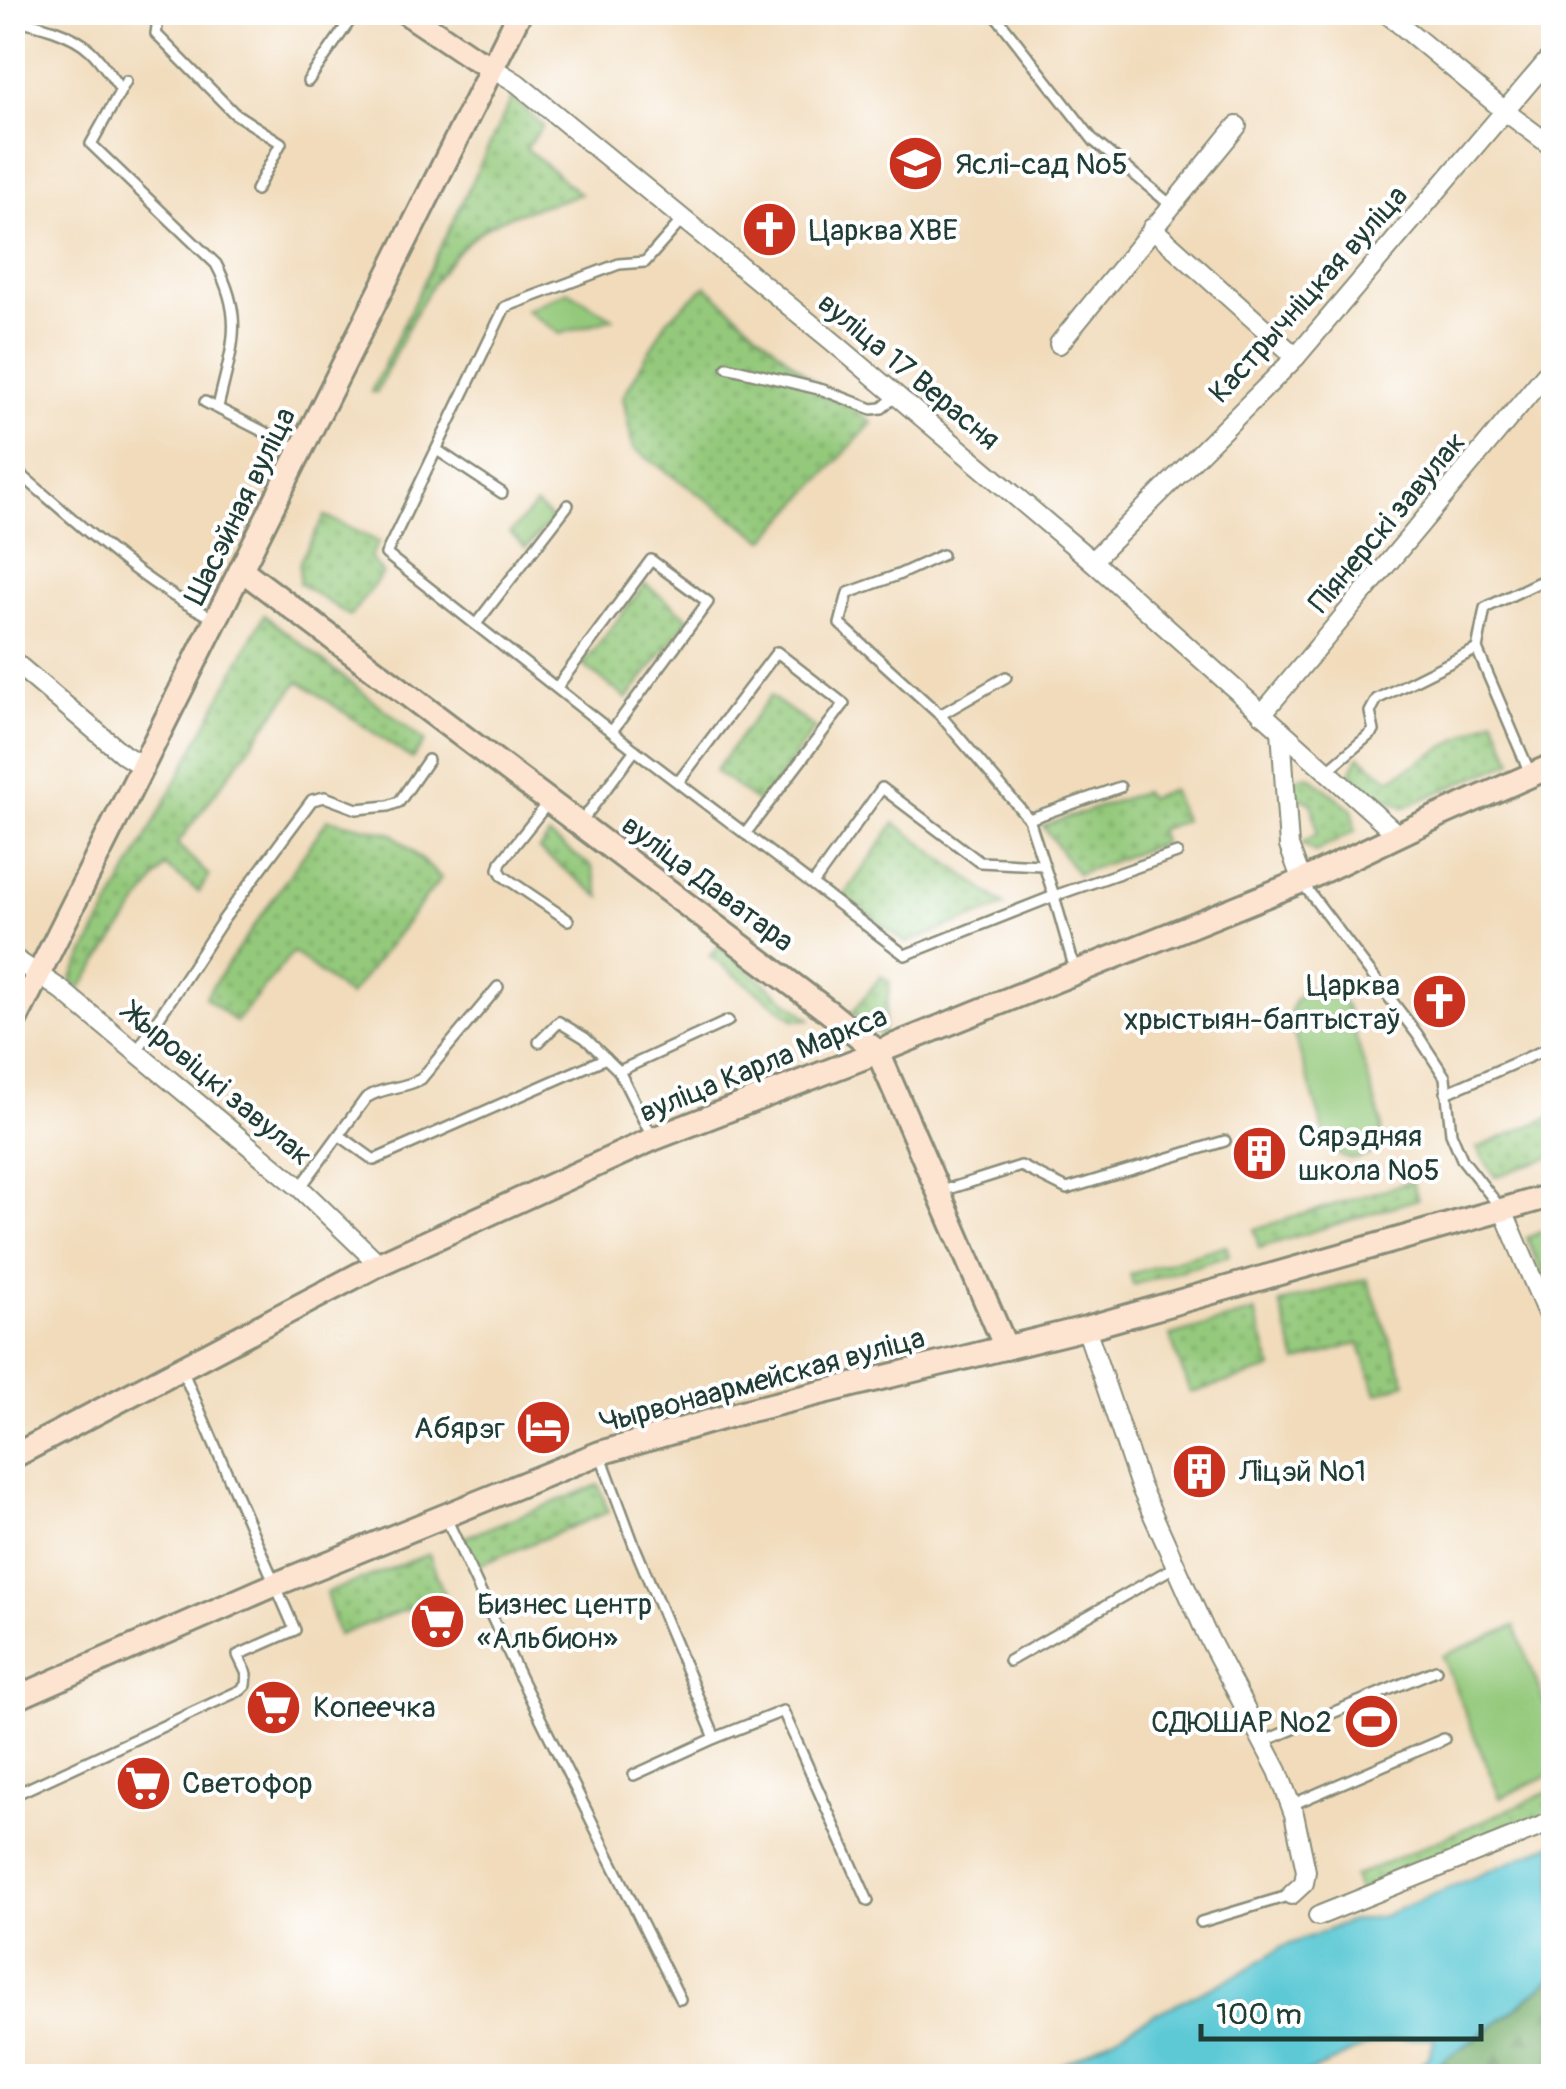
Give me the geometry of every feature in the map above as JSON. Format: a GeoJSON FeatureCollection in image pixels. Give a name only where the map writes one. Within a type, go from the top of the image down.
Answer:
{"type":"FeatureCollection","features":[{"type":"Feature","properties":{"kind":"main road"},"geometry":{"type":"LineString","coordinates":[[404,12],[491,67]]}},
{"type":"Feature","properties":{"kind":"main road","name":"Шасэйная вуліца"},"geometry":{"type":"LineString","coordinates":[[12,1027],[520,12]]}},
{"type":"Feature","properties":{"kind":"main road","name":"вуліца Даватара"},"geometry":{"type":"LineString","coordinates":[[242,570],[878,1052],[1006,1348]]}},
{"type":"Feature","properties":{"kind":"main road","name":"вуліца Карла Маркса"},"geometry":{"type":"LineString","coordinates":[[12,1456],[379,1264],[653,1139],[1302,882],[1554,766]]}},
{"type":"Feature","properties":{"kind":"main road","name":"Чырвонаармейская вуліца"},"geometry":{"type":"LineString","coordinates":[[12,1700],[274,1585],[600,1453],[742,1412],[1086,1328],[1554,1195]]}},
{"type":"Feature","properties":{"kind":"street"},"geometry":{"type":"LineString","coordinates":[[1385,12],[1554,148]]}},
{"type":"Feature","properties":{"kind":"street","name":"Кастрычніцкая вуліца"},"geometry":{"type":"LineString","coordinates":[[1092,561],[1296,357],[1554,54]]}},
{"type":"Feature","properties":{"kind":"street","name":"вуліца 17 Верасня"},"geometry":{"type":"LineString","coordinates":[[491,67],[517,83],[683,219],[1092,561],[1398,835]]}},
{"type":"Feature","properties":{"kind":"street"},"geometry":{"type":"LineString","coordinates":[[1059,344],[1237,126]]}},
{"type":"Feature","properties":{"kind":"street"},"geometry":{"type":"LineString","coordinates":[[1152,228],[1296,357]]}},
{"type":"Feature","properties":{"kind":"street","name":"Піянерскі завулак"},"geometry":{"type":"LineString","coordinates":[[1262,714],[1554,364]]}},
{"type":"Feature","properties":{"kind":"street"},"geometry":{"type":"LineString","coordinates":[[12,660],[124,756],[142,766]]}},
{"type":"Feature","properties":{"kind":"street"},"geometry":{"type":"LineString","coordinates":[[1281,730],[1289,846],[1302,882]]}},
{"type":"Feature","properties":{"kind":"street","name":"Жыровіцкі завулак"},"geometry":{"type":"LineString","coordinates":[[12,958],[138,1052],[300,1188],[379,1264]]}},
{"type":"Feature","properties":{"kind":"street"},"geometry":{"type":"LineString","coordinates":[[1502,1210],[1554,1330]]}},
{"type":"Feature","properties":{"kind":"street"},"geometry":{"type":"LineString","coordinates":[[1086,1328],[1140,1486],[1206,1633],[1283,1786],[1306,1871],[1304,1884],[1291,1895]]}},
{"type":"Feature","properties":{"kind":"street"},"geometry":{"type":"LineString","coordinates":[[1318,1916],[1554,1821]]}},
{"type":"Feature","properties":{"kind":"lane"},"geometry":{"type":"LineString","coordinates":[[162,12],[156,34],[234,113],[281,143],[256,190]]}},
{"type":"Feature","properties":{"kind":"lane"},"geometry":{"type":"LineString","coordinates":[[308,81],[356,12]]}},
{"type":"Feature","properties":{"kind":"lane"},"geometry":{"type":"LineString","coordinates":[[993,12],[1094,141],[1171,205]]}},
{"type":"Feature","properties":{"kind":"lane"},"geometry":{"type":"LineString","coordinates":[[12,19],[74,39],[90,50],[123,86],[91,144],[216,264],[228,286],[235,333],[218,407]]}},
{"type":"Feature","properties":{"kind":"lane"},"geometry":{"type":"LineString","coordinates":[[683,219],[644,262],[619,264],[505,307],[386,554],[905,955],[1177,852]]}},
{"type":"Feature","properties":{"kind":"lane"},"geometry":{"type":"LineString","coordinates":[[727,366],[824,390],[872,410],[882,408],[896,396]]}},
{"type":"Feature","properties":{"kind":"lane"},"geometry":{"type":"LineString","coordinates":[[205,402],[301,451]]}},
{"type":"Feature","properties":{"kind":"lane"},"geometry":{"type":"LineString","coordinates":[[436,450],[502,493]]}},
{"type":"Feature","properties":{"kind":"lane"},"geometry":{"type":"LineString","coordinates":[[12,468],[127,563],[218,620]]}},
{"type":"Feature","properties":{"kind":"lane"},"geometry":{"type":"LineString","coordinates":[[476,624],[568,505]]}},
{"type":"Feature","properties":{"kind":"lane"},"geometry":{"type":"LineString","coordinates":[[942,555],[848,593],[840,624],[940,715],[1028,819],[1076,972]]}},
{"type":"Feature","properties":{"kind":"lane"},"geometry":{"type":"LineString","coordinates":[[556,686],[651,560],[708,602],[612,731]]}},
{"type":"Feature","properties":{"kind":"lane"},"geometry":{"type":"LineString","coordinates":[[1531,776],[1477,649],[1485,608],[1554,575]]}},
{"type":"Feature","properties":{"kind":"lane"},"geometry":{"type":"LineString","coordinates":[[1328,770],[1374,731],[1370,712],[1377,699],[1477,649]]}},
{"type":"Feature","properties":{"kind":"lane"},"geometry":{"type":"LineString","coordinates":[[679,782],[777,652],[844,704],[746,834]]}},
{"type":"Feature","properties":{"kind":"lane"},"geometry":{"type":"LineString","coordinates":[[940,715],[1006,676]]}},
{"type":"Feature","properties":{"kind":"lane"},"geometry":{"type":"LineString","coordinates":[[580,824],[635,750]]}},
{"type":"Feature","properties":{"kind":"lane"},"geometry":{"type":"LineString","coordinates":[[138,1052],[223,920],[312,800],[325,797],[357,809],[400,802],[428,760]]}},
{"type":"Feature","properties":{"kind":"lane"},"geometry":{"type":"LineString","coordinates":[[1028,819],[1120,787]]}},
{"type":"Feature","properties":{"kind":"lane"},"geometry":{"type":"LineString","coordinates":[[814,884],[882,788],[980,862],[1042,864]]}},
{"type":"Feature","properties":{"kind":"lane"},"geometry":{"type":"LineString","coordinates":[[549,800],[501,862],[500,869],[503,876],[568,920]]}},
{"type":"Feature","properties":{"kind":"lane"},"geometry":{"type":"LineString","coordinates":[[1302,882],[1445,1077],[1452,1133],[1462,1159],[1502,1210]]}},
{"type":"Feature","properties":{"kind":"lane"},"geometry":{"type":"LineString","coordinates":[[300,1188],[366,1098],[420,1079],[498,987]]}},
{"type":"Feature","properties":{"kind":"lane"},"geometry":{"type":"LineString","coordinates":[[620,1071],[728,1021]]}},
{"type":"Feature","properties":{"kind":"lane"},"geometry":{"type":"LineString","coordinates":[[539,1042],[560,1022],[585,1038],[620,1071],[653,1139]]}},
{"type":"Feature","properties":{"kind":"lane"},"geometry":{"type":"LineString","coordinates":[[1446,1092],[1554,1046]]}},
{"type":"Feature","properties":{"kind":"lane"},"geometry":{"type":"LineString","coordinates":[[339,1135],[374,1160],[606,1058]]}},
{"type":"Feature","properties":{"kind":"lane"},"geometry":{"type":"LineString","coordinates":[[940,1192],[1021,1166],[1067,1189],[1225,1141]]}},
{"type":"Feature","properties":{"kind":"lane"},"geometry":{"type":"LineString","coordinates":[[12,1796],[241,1690],[246,1686],[247,1674],[238,1656],[295,1630],[182,1369]]}},
{"type":"Feature","properties":{"kind":"lane"},"geometry":{"type":"LineString","coordinates":[[600,1453],[715,1738]]}},
{"type":"Feature","properties":{"kind":"lane"},"geometry":{"type":"LineString","coordinates":[[445,1515],[520,1677],[680,1999]]}},
{"type":"Feature","properties":{"kind":"lane"},"geometry":{"type":"LineString","coordinates":[[1009,1661],[1176,1566]]}},
{"type":"Feature","properties":{"kind":"lane"},"geometry":{"type":"LineString","coordinates":[[1262,1742],[1436,1670]]}},
{"type":"Feature","properties":{"kind":"lane"},"geometry":{"type":"LineString","coordinates":[[634,1775],[783,1711],[868,1901]]}},
{"type":"Feature","properties":{"kind":"lane"},"geometry":{"type":"LineString","coordinates":[[1298,1802],[1444,1739]]}},
{"type":"Feature","properties":{"kind":"lane"},"geometry":{"type":"LineString","coordinates":[[1200,1922],[1291,1895]]}},
{"type":"Feature","properties":{"kind":"green space"},"geometry":{"type":"Polygon","coordinates":[[[512,98],[543,126],[526,148],[580,194],[500,220],[459,250],[426,295],[377,392],[371,392],[512,98]]]}},
{"type":"Feature","properties":{"kind":"green space"},"geometry":{"type":"Polygon","coordinates":[[[706,286],[823,390],[821,396],[851,406],[872,423],[765,540],[633,448],[623,397],[667,320],[706,286]]]}},
{"type":"Feature","properties":{"kind":"green space"},"geometry":{"type":"Polygon","coordinates":[[[568,291],[613,318],[560,334],[526,310],[568,291]]]}},
{"type":"Feature","properties":{"kind":"green space"},"geometry":{"type":"Polygon","coordinates":[[[536,505],[552,519],[526,548],[510,533],[536,505]]]}},
{"type":"Feature","properties":{"kind":"green space"},"geometry":{"type":"Polygon","coordinates":[[[325,516],[379,542],[370,558],[383,573],[350,616],[299,583],[300,561],[325,516]]]}},
{"type":"Feature","properties":{"kind":"green space"},"geometry":{"type":"Polygon","coordinates":[[[645,584],[689,618],[627,699],[583,665],[645,584]]]}},
{"type":"Feature","properties":{"kind":"green space"},"geometry":{"type":"Polygon","coordinates":[[[264,615],[425,741],[412,759],[299,681],[177,844],[209,876],[199,892],[165,866],[80,989],[71,980],[264,615]]]}},
{"type":"Feature","properties":{"kind":"green space"},"geometry":{"type":"Polygon","coordinates":[[[770,696],[815,728],[760,804],[715,771],[770,696]]]}},
{"type":"Feature","properties":{"kind":"green space"},"geometry":{"type":"Polygon","coordinates":[[[1494,718],[1513,761],[1404,807],[1384,797],[1375,800],[1351,773],[1359,756],[1390,779],[1494,718]]]}},
{"type":"Feature","properties":{"kind":"green space"},"geometry":{"type":"Polygon","coordinates":[[[1309,776],[1352,809],[1355,831],[1315,852],[1302,843],[1317,833],[1312,802],[1294,795],[1294,778],[1309,776]]]}},
{"type":"Feature","properties":{"kind":"green space"},"geometry":{"type":"Polygon","coordinates":[[[1171,790],[1184,821],[1158,830],[1163,843],[1077,874],[1043,826],[1143,792],[1149,798],[1171,790]]]}},
{"type":"Feature","properties":{"kind":"green space"},"geometry":{"type":"Polygon","coordinates":[[[328,819],[393,834],[441,878],[349,996],[293,952],[236,1022],[205,997],[328,819]]]}},
{"type":"Feature","properties":{"kind":"green space"},"geometry":{"type":"Polygon","coordinates":[[[895,823],[1005,906],[906,943],[844,896],[895,823]]]}},
{"type":"Feature","properties":{"kind":"green space"},"geometry":{"type":"Polygon","coordinates":[[[549,836],[592,867],[601,897],[539,850],[549,836]]]}},
{"type":"Feature","properties":{"kind":"green space"},"geometry":{"type":"Polygon","coordinates":[[[719,946],[810,1019],[795,1020],[710,956],[719,946]]]}},
{"type":"Feature","properties":{"kind":"green space"},"geometry":{"type":"Polygon","coordinates":[[[881,976],[890,982],[882,1037],[852,1013],[881,976]]]}},
{"type":"Feature","properties":{"kind":"green space"},"geometry":{"type":"Polygon","coordinates":[[[1319,987],[1336,993],[1347,1008],[1381,1121],[1381,1133],[1373,1151],[1357,1159],[1329,1147],[1291,1025],[1296,999],[1319,987]]]}},
{"type":"Feature","properties":{"kind":"green space"},"geometry":{"type":"Polygon","coordinates":[[[1553,1116],[1553,1156],[1495,1177],[1477,1148],[1553,1116]]]}},
{"type":"Feature","properties":{"kind":"green space"},"geometry":{"type":"Polygon","coordinates":[[[1412,1181],[1418,1199],[1259,1248],[1254,1229],[1412,1181]]]}},
{"type":"Feature","properties":{"kind":"green space"},"geometry":{"type":"Polygon","coordinates":[[[1553,1226],[1553,1278],[1545,1281],[1527,1238],[1553,1226]]]}},
{"type":"Feature","properties":{"kind":"green space"},"geometry":{"type":"Polygon","coordinates":[[[1226,1245],[1229,1256],[1133,1285],[1130,1274],[1226,1245]]]}},
{"type":"Feature","properties":{"kind":"green space"},"geometry":{"type":"Polygon","coordinates":[[[1367,1279],[1406,1383],[1377,1394],[1359,1343],[1297,1362],[1280,1303],[1367,1279]]]}},
{"type":"Feature","properties":{"kind":"green space"},"geometry":{"type":"Polygon","coordinates":[[[1255,1312],[1272,1369],[1190,1393],[1170,1336],[1255,1312]]]}},
{"type":"Feature","properties":{"kind":"green space"},"geometry":{"type":"Polygon","coordinates":[[[599,1485],[608,1512],[479,1565],[463,1538],[599,1485]]]}},
{"type":"Feature","properties":{"kind":"green space"},"geometry":{"type":"Polygon","coordinates":[[[429,1554],[444,1595],[338,1635],[326,1593],[429,1554]]]}},
{"type":"Feature","properties":{"kind":"green space"},"geometry":{"type":"Polygon","coordinates":[[[1515,1626],[1553,1725],[1553,1773],[1500,1798],[1442,1656],[1515,1626]]]}},
{"type":"Feature","properties":{"kind":"green space"},"geometry":{"type":"Polygon","coordinates":[[[1553,1790],[1553,1815],[1359,1894],[1353,1877],[1553,1790]]]}},
{"type":"Feature","properties":{"kind":"green space"},"geometry":{"type":"Polygon","coordinates":[[[1553,1977],[1553,2076],[1415,2076],[1487,2031],[1553,1977]]]}},
{"type":"Feature","properties":{"kind":"water"},"geometry":{"type":"Polygon","coordinates":[[[1553,1844],[1553,1977],[1432,2069],[1417,2075],[1413,2069],[1429,2057],[1435,2039],[1412,2039],[1369,2045],[1295,2076],[1034,2076],[1077,2058],[1155,2014],[1241,1973],[1282,1947],[1351,1921],[1383,1916],[1553,1844]]]}},
{"type":"Feature","properties":{"kind":"place","name":"Яслі-сад №5"},"geometry":{"type":"Point","coordinates":[916,164]}},
{"type":"Feature","properties":{"kind":"place","name":"Царква ХВЕ"},"geometry":{"type":"Point","coordinates":[770,230]}},
{"type":"Feature","properties":{"kind":"place","name":"Царква хрыстыян-баптыстаў"},"geometry":{"type":"Point","coordinates":[1439,1002]}},
{"type":"Feature","properties":{"kind":"place","name":"Сярэдняя школа №5"},"geometry":{"type":"Point","coordinates":[1259,1153]}},
{"type":"Feature","properties":{"kind":"place","name":"Абярэг"},"geometry":{"type":"Point","coordinates":[544,1428]}},
{"type":"Feature","properties":{"kind":"place","name":"Ліцэй №1"},"geometry":{"type":"Point","coordinates":[1200,1471]}},
{"type":"Feature","properties":{"kind":"place","name":"Бизнес центр «Альбион»"},"geometry":{"type":"Point","coordinates":[438,1621]}},
{"type":"Feature","properties":{"kind":"place","name":"Копеечка"},"geometry":{"type":"Point","coordinates":[274,1707]}},
{"type":"Feature","properties":{"kind":"place","name":"СДЮШАР №2"},"geometry":{"type":"Point","coordinates":[1371,1722]}},
{"type":"Feature","properties":{"kind":"place","name":"Светофор"},"geometry":{"type":"Point","coordinates":[143,1783]}}]}
